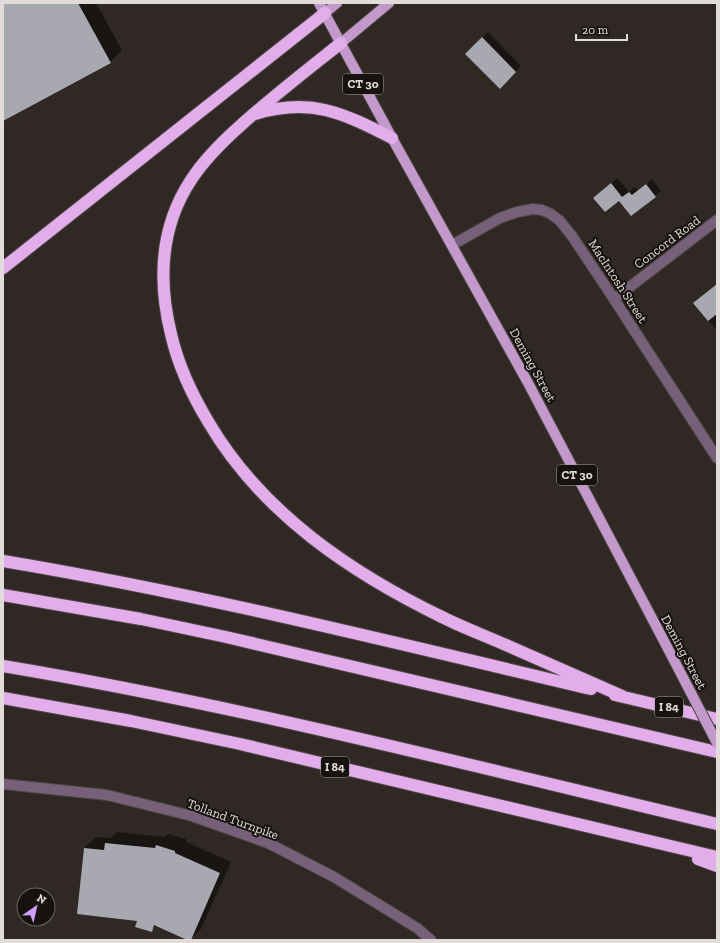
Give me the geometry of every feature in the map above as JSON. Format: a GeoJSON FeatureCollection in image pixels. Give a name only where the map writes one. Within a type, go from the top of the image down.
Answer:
{"type":"FeatureCollection","features":[{"type":"Feature","properties":{"kind":"highway"},"geometry":{"type":"LineString","coordinates":[[3,268],[322,8]]}},
{"type":"Feature","properties":{"kind":"highway"},"geometry":{"type":"LineString","coordinates":[[341,43],[252,114],[214,151],[190,181],[174,215],[167,236],[163,256],[163,296],[172,339],[179,363],[189,387],[213,430],[243,472],[276,507],[315,541],[363,573],[442,618],[622,696]]}},
{"type":"Feature","properties":{"kind":"highway"},"geometry":{"type":"LineString","coordinates":[[252,114],[287,107],[303,106],[318,108],[348,117],[392,138]]}},
{"type":"Feature","properties":{"kind":"highway","name":"I 84"},"geometry":{"type":"LineString","coordinates":[[3,561],[193,596],[717,719]]}},
{"type":"Feature","properties":{"kind":"highway"},"geometry":{"type":"LineString","coordinates":[[3,595],[141,619],[226,637],[717,752]]}},
{"type":"Feature","properties":{"kind":"highway"},"geometry":{"type":"LineString","coordinates":[[3,666],[238,711],[717,824]]}},
{"type":"Feature","properties":{"kind":"highway","name":"I 84"},"geometry":{"type":"LineString","coordinates":[[3,698],[131,721],[240,744],[717,857]]}},
{"type":"Feature","properties":{"kind":"highway"},"geometry":{"type":"LineString","coordinates":[[666,845],[717,866]]}},
{"type":"Feature","properties":{"kind":"main road"},"geometry":{"type":"LineString","coordinates":[[322,8],[337,3]]}},
{"type":"Feature","properties":{"kind":"main road"},"geometry":{"type":"LineString","coordinates":[[341,43],[389,3]]}},
{"type":"Feature","properties":{"kind":"main road","name":"Deming Street"},"geometry":{"type":"LineString","coordinates":[[322,8],[392,138],[527,380],[717,743]]}},
{"type":"Feature","properties":{"kind":"street","name":"MacIntosh Street"},"geometry":{"type":"LineString","coordinates":[[452,245],[500,218],[516,212],[527,209],[542,210],[552,214],[566,228],[717,458]]}},
{"type":"Feature","properties":{"kind":"street","name":"Concord Road"},"geometry":{"type":"LineString","coordinates":[[614,299],[717,220]]}},
{"type":"Feature","properties":{"kind":"street","name":"Tolland Turnpike"},"geometry":{"type":"LineString","coordinates":[[3,784],[107,795],[192,816],[268,844],[330,875],[417,928],[431,940]]}},
{"type":"Feature","properties":{"kind":"building"},"geometry":{"type":"Polygon","coordinates":[[[3,3],[78,3],[111,63],[3,121],[3,3]]]}},
{"type":"Feature","properties":{"kind":"building"},"geometry":{"type":"Polygon","coordinates":[[[482,37],[516,72],[500,89],[465,54],[482,37]]]}},
{"type":"Feature","properties":{"kind":"building"},"geometry":{"type":"Polygon","coordinates":[[[611,183],[622,197],[629,192],[632,195],[646,184],[656,197],[631,216],[619,201],[605,212],[593,198],[611,183]]]}},
{"type":"Feature","properties":{"kind":"building"},"geometry":{"type":"Polygon","coordinates":[[[717,284],[717,314],[708,321],[693,303],[717,284]]]}},
{"type":"Feature","properties":{"kind":"building"},"geometry":{"type":"Polygon","coordinates":[[[105,843],[155,848],[156,845],[175,851],[175,853],[220,873],[191,940],[187,940],[154,925],[152,932],[135,927],[137,921],[77,914],[84,848],[104,850],[105,843]]]}}]}
